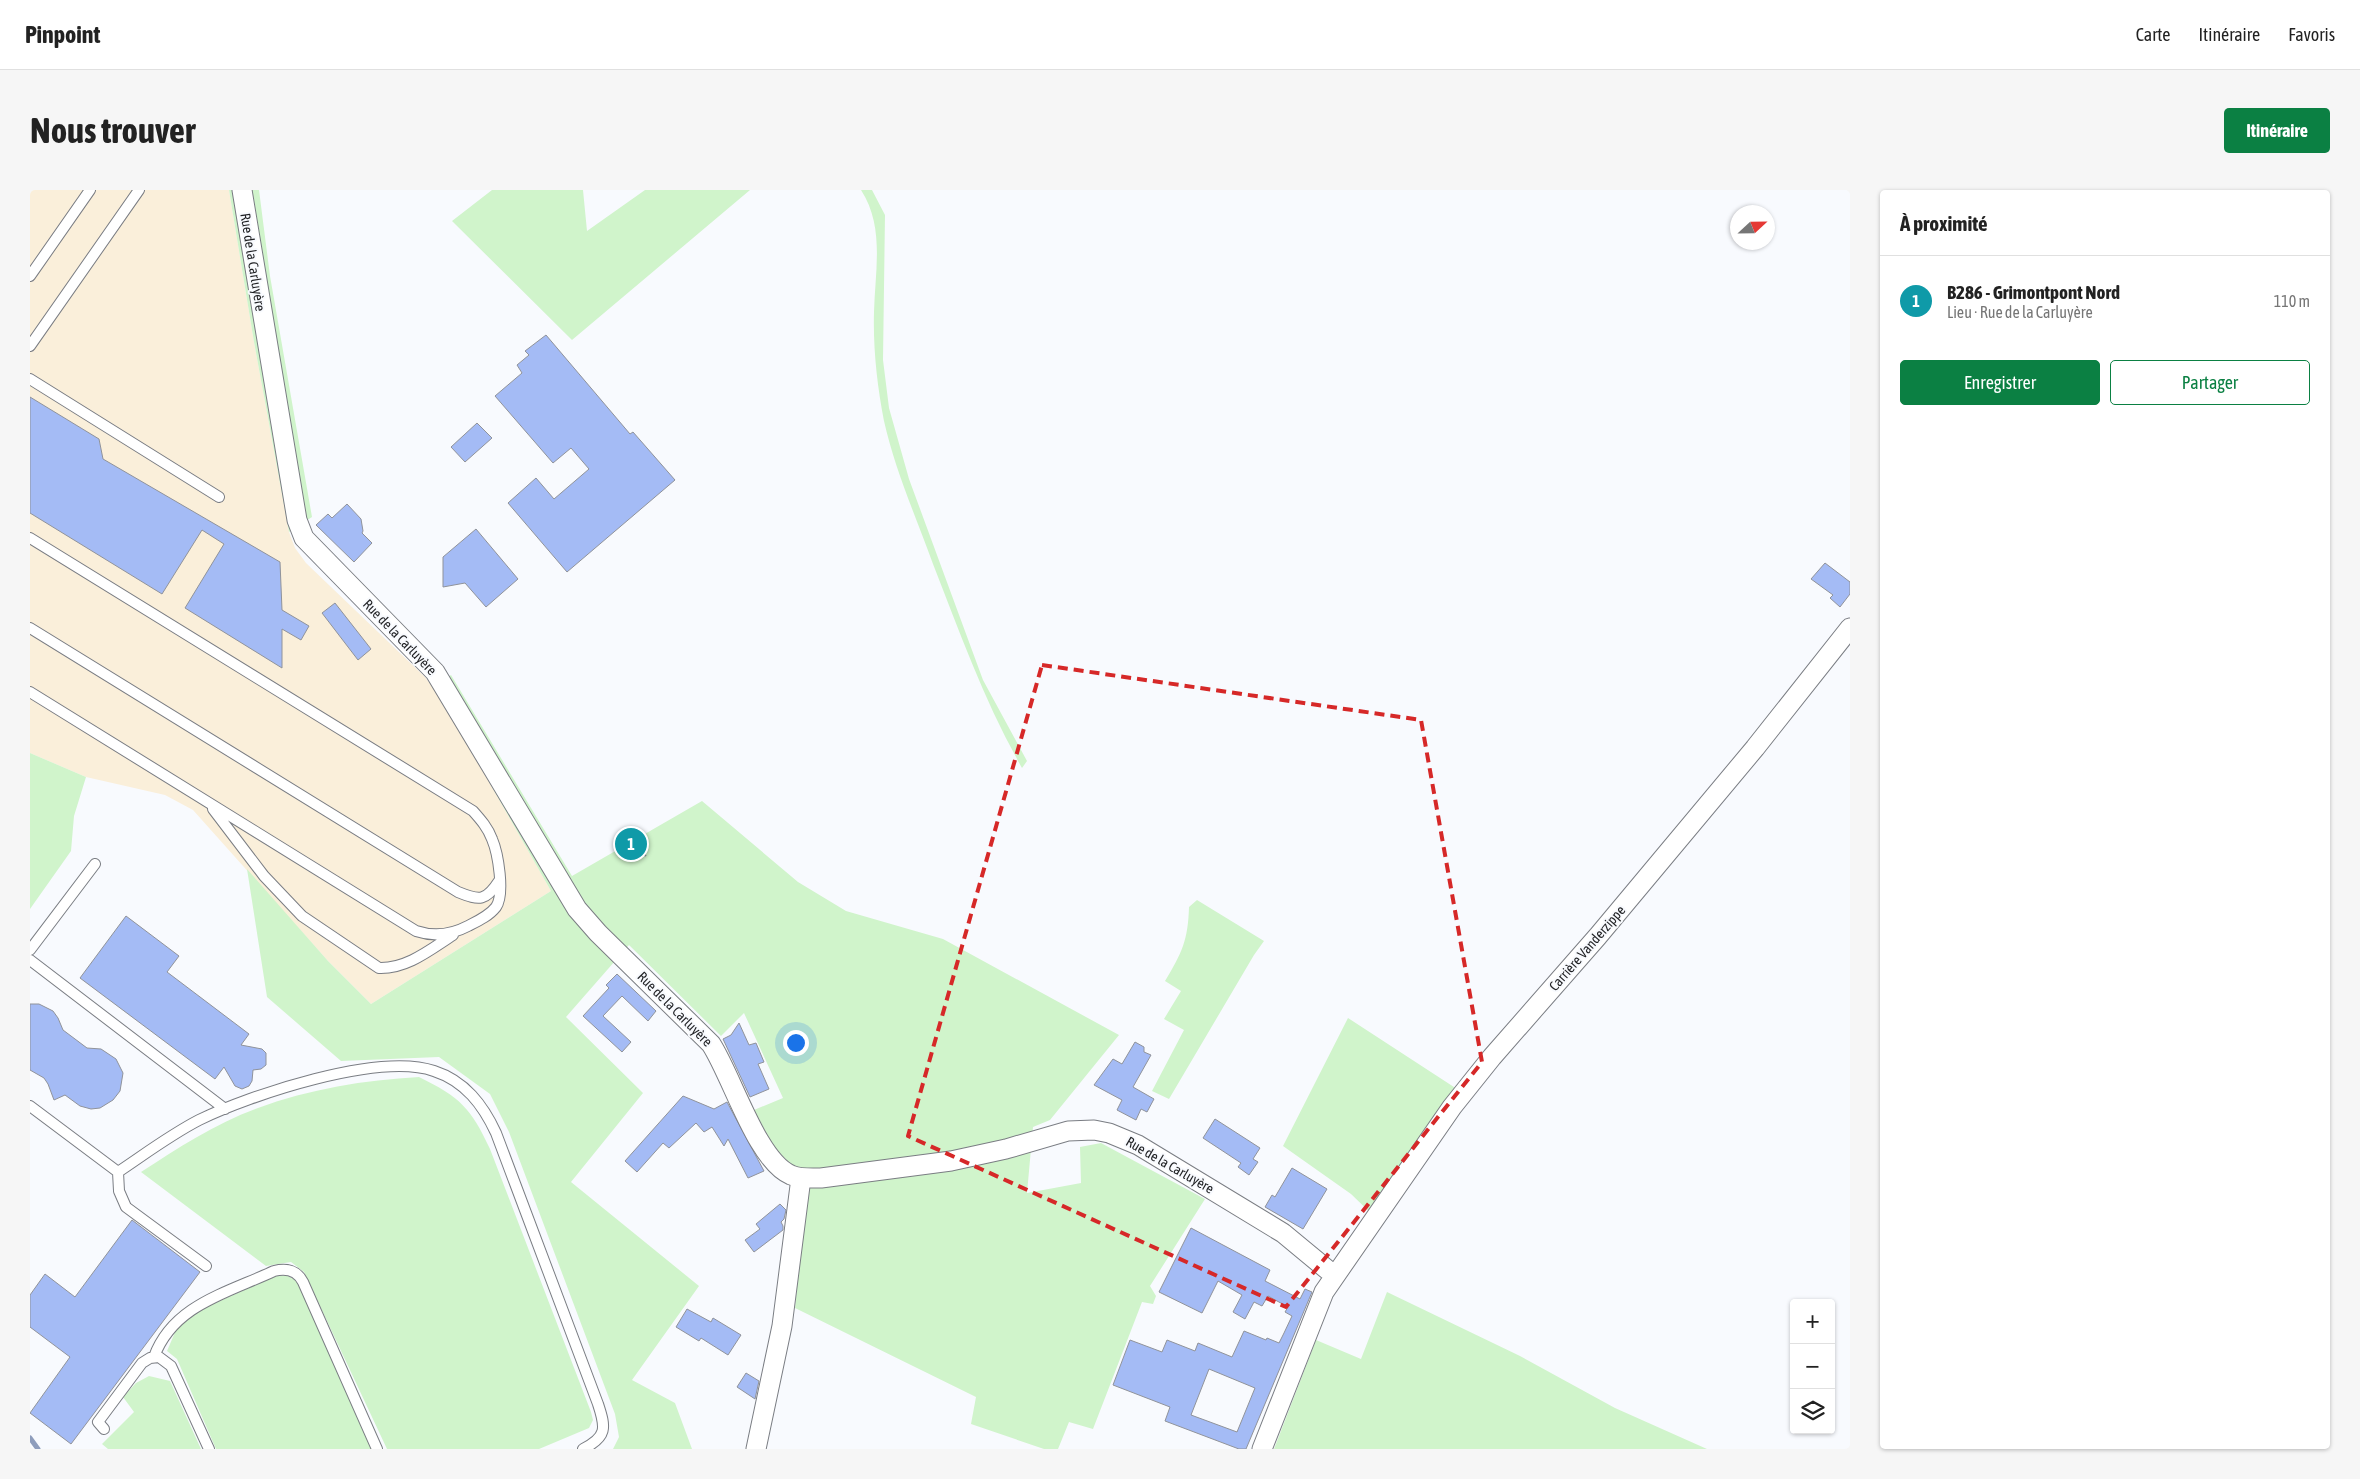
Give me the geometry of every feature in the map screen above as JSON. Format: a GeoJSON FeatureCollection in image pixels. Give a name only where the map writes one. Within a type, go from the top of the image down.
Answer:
{"type":"FeatureCollection","features":[{"type":"Feature","properties":{"kind":"street","name":"Rue de la Carluyère"},"geometry":{"type":"LineString","coordinates":[[242,190],[295,510],[304,538],[435,672],[577,909],[598,933],[702,1033],[720,1058],[766,1154],[783,1171],[802,1178],[821,1178],[951,1161],[1006,1149],[1068,1131],[1094,1130],[1109,1133],[1138,1145],[1283,1233],[1335,1276]]}},
{"type":"Feature","properties":{"kind":"street","name":"Carrière Vanderzippe"},"geometry":{"type":"LineString","coordinates":[[1335,1276],[1478,1074],[1598,936],[1737,770],[1850,628]]}},
{"type":"Feature","properties":{"kind":"street"},"geometry":{"type":"LineString","coordinates":[[756,1449],[782,1326],[802,1178]]}},
{"type":"Feature","properties":{"kind":"street"},"geometry":{"type":"LineString","coordinates":[[1262,1449],[1324,1292],[1335,1276]]}},
{"type":"Feature","properties":{"kind":"lane"},"geometry":{"type":"LineString","coordinates":[[30,276],[90,190]]}},
{"type":"Feature","properties":{"kind":"lane"},"geometry":{"type":"LineString","coordinates":[[30,346],[138,190]]}},
{"type":"Feature","properties":{"kind":"lane"},"geometry":{"type":"LineString","coordinates":[[30,378],[219,497]]}},
{"type":"Feature","properties":{"kind":"lane"},"geometry":{"type":"LineString","coordinates":[[30,538],[473,811],[484,823],[493,840],[499,867],[497,906],[487,916],[416,959],[389,968],[379,968],[302,916],[264,876],[214,810],[202,798]]}},
{"type":"Feature","properties":{"kind":"lane"},"geometry":{"type":"LineString","coordinates":[[30,628],[458,892],[482,898],[490,895],[499,881]]}},
{"type":"Feature","properties":{"kind":"lane"},"geometry":{"type":"LineString","coordinates":[[30,692],[416,930],[428,935],[443,935],[463,929]]}},
{"type":"Feature","properties":{"kind":"lane"},"geometry":{"type":"LineString","coordinates":[[30,950],[94,864]]}},
{"type":"Feature","properties":{"kind":"lane"},"geometry":{"type":"LineString","coordinates":[[30,960],[224,1109]]}},
{"type":"Feature","properties":{"kind":"lane"},"geometry":{"type":"LineString","coordinates":[[118,1172],[174,1134],[224,1109],[309,1080],[372,1069],[425,1068],[446,1076],[469,1091],[486,1114],[496,1134],[602,1415],[603,1424],[600,1438],[583,1449]]}},
{"type":"Feature","properties":{"kind":"lane"},"geometry":{"type":"LineString","coordinates":[[30,1106],[118,1172]]}},
{"type":"Feature","properties":{"kind":"lane"},"geometry":{"type":"LineString","coordinates":[[118,1172],[119,1191],[126,1206],[206,1266]]}},
{"type":"Feature","properties":{"kind":"lane"},"geometry":{"type":"LineString","coordinates":[[154,1357],[158,1346],[172,1325],[192,1309],[274,1271],[283,1269],[292,1271],[303,1282],[377,1449]]}},
{"type":"Feature","properties":{"kind":"lane"},"geometry":{"type":"LineString","coordinates":[[104,1429],[98,1422],[142,1363],[154,1357],[164,1359],[171,1366],[209,1449]]}},
{"type":"Feature","properties":{"kind":"highlighted area"},"geometry":{"type":"Polygon","coordinates":[[[1042,665],[1421,720],[1482,1062],[1286,1307],[908,1136],[1042,665]]]}},
{"type":"Feature","properties":{"kind":"shaded area"},"geometry":{"type":"Polygon","coordinates":[[[30,190],[229,190],[254,342],[289,532],[295,548],[306,563],[425,677],[445,704],[551,891],[371,1004],[328,961],[193,810],[165,795],[86,777],[30,753],[30,190]]]}},
{"type":"Feature","properties":{"kind":"green space"},"geometry":{"type":"Polygon","coordinates":[[[229,190],[259,190],[270,276],[312,517],[289,532],[254,342],[229,190]]]}},
{"type":"Feature","properties":{"kind":"green space"},"geometry":{"type":"Polygon","coordinates":[[[492,190],[583,190],[587,231],[645,190],[750,190],[572,340],[452,221],[492,190]]]}},
{"type":"Feature","properties":{"kind":"green space"},"geometry":{"type":"Polygon","coordinates":[[[861,190],[872,190],[885,215],[883,360],[889,408],[909,479],[983,680],[1027,761],[1022,768],[996,718],[963,642],[894,457],[879,394],[875,353],[876,234],[868,204],[861,190]]]}},
{"type":"Feature","properties":{"kind":"green space"},"geometry":{"type":"Polygon","coordinates":[[[451,675],[572,876],[702,801],[798,882],[846,911],[943,939],[1119,1035],[1050,1120],[1033,1127],[1027,1193],[1081,1183],[1080,1147],[1101,1143],[1205,1199],[1150,1286],[1156,1296],[1153,1304],[1142,1302],[1093,1429],[1069,1422],[1058,1449],[1044,1449],[971,1424],[976,1397],[795,1308],[803,1222],[795,1169],[774,1147],[754,1110],[783,1098],[744,1013],[721,1036],[629,945],[566,1017],[643,1093],[571,1182],[699,1286],[632,1380],[675,1403],[692,1449],[613,1449],[619,1437],[615,1414],[509,1132],[490,1094],[439,1057],[341,1061],[267,997],[247,869],[328,961],[371,1004],[551,891],[445,704],[433,688],[451,675]]]}},
{"type":"Feature","properties":{"kind":"green space"},"geometry":{"type":"Polygon","coordinates":[[[30,753],[86,777],[74,816],[71,851],[30,909],[30,753]]]}},
{"type":"Feature","properties":{"kind":"green space"},"geometry":{"type":"Polygon","coordinates":[[[1197,900],[1264,941],[1169,1099],[1152,1091],[1184,1030],[1164,1019],[1181,991],[1165,981],[1183,946],[1189,907],[1197,900]]]}},
{"type":"Feature","properties":{"kind":"green space"},"geometry":{"type":"Polygon","coordinates":[[[1348,1018],[1457,1089],[1380,1222],[1351,1194],[1283,1146],[1348,1018]]]}},
{"type":"Feature","properties":{"kind":"green space"},"geometry":{"type":"Polygon","coordinates":[[[419,1077],[445,1091],[463,1105],[477,1123],[490,1149],[591,1412],[593,1420],[589,1428],[539,1449],[387,1449],[304,1272],[291,1262],[266,1266],[141,1172],[212,1129],[242,1114],[277,1101],[337,1086],[419,1077]]]}},
{"type":"Feature","properties":{"kind":"green space"},"geometry":{"type":"Polygon","coordinates":[[[277,1275],[288,1276],[297,1281],[372,1449],[216,1449],[177,1359],[167,1351],[176,1330],[189,1315],[277,1275]]]}},
{"type":"Feature","properties":{"kind":"green space"},"geometry":{"type":"Polygon","coordinates":[[[1387,1292],[1520,1356],[1615,1408],[1707,1449],[1274,1449],[1316,1340],[1361,1359],[1387,1292]]]}},
{"type":"Feature","properties":{"kind":"green space"},"geometry":{"type":"Polygon","coordinates":[[[149,1376],[170,1381],[201,1449],[108,1449],[102,1444],[134,1412],[123,1397],[136,1383],[149,1376]]]}},
{"type":"Feature","properties":{"kind":"building"},"geometry":{"type":"Polygon","coordinates":[[[546,335],[630,434],[633,432],[675,480],[567,572],[508,503],[536,478],[554,499],[589,469],[571,448],[553,463],[495,396],[522,373],[517,365],[529,355],[525,351],[546,335]]]}},
{"type":"Feature","properties":{"kind":"building"},"geometry":{"type":"Polygon","coordinates":[[[30,397],[99,439],[103,459],[280,562],[282,610],[309,626],[301,640],[282,629],[282,668],[185,608],[224,544],[202,530],[162,594],[30,513],[30,397]]]}},
{"type":"Feature","properties":{"kind":"building"},"geometry":{"type":"Polygon","coordinates":[[[477,423],[492,438],[465,462],[451,447],[477,423]]]}},
{"type":"Feature","properties":{"kind":"building"},"geometry":{"type":"Polygon","coordinates":[[[347,504],[361,519],[362,533],[372,543],[354,562],[316,525],[328,514],[332,518],[347,504]]]}},
{"type":"Feature","properties":{"kind":"building"},"geometry":{"type":"Polygon","coordinates":[[[476,529],[518,579],[486,607],[465,583],[443,587],[443,557],[476,529]]]}},
{"type":"Feature","properties":{"kind":"building"},"geometry":{"type":"Polygon","coordinates":[[[1825,563],[1850,582],[1850,594],[1840,607],[1830,598],[1833,595],[1811,579],[1825,563]]]}},
{"type":"Feature","properties":{"kind":"building"},"geometry":{"type":"Polygon","coordinates":[[[335,603],[371,649],[358,660],[322,613],[335,603]]]}},
{"type":"Feature","properties":{"kind":"building"},"geometry":{"type":"Polygon","coordinates":[[[628,834],[639,836],[646,856],[619,849],[620,842],[628,834]]]}},
{"type":"Feature","properties":{"kind":"building"},"geometry":{"type":"Polygon","coordinates":[[[126,916],[179,956],[167,972],[249,1034],[241,1045],[262,1049],[266,1053],[266,1065],[261,1069],[253,1070],[252,1081],[249,1086],[242,1089],[235,1086],[224,1067],[215,1079],[80,978],[126,916]]]}},
{"type":"Feature","properties":{"kind":"building"},"geometry":{"type":"Polygon","coordinates":[[[617,974],[656,1011],[648,1021],[622,996],[603,1016],[631,1042],[622,1052],[583,1016],[609,988],[606,985],[617,974]]]}},
{"type":"Feature","properties":{"kind":"building"},"geometry":{"type":"Polygon","coordinates":[[[30,1004],[39,1004],[53,1011],[63,1030],[87,1048],[101,1049],[116,1059],[123,1073],[120,1091],[113,1100],[100,1108],[91,1109],[80,1106],[65,1095],[54,1100],[44,1078],[30,1070],[30,1004]]]}},
{"type":"Feature","properties":{"kind":"building"},"geometry":{"type":"Polygon","coordinates":[[[739,1023],[749,1045],[756,1043],[764,1062],[758,1064],[769,1089],[750,1097],[723,1039],[731,1035],[739,1023]]]}},
{"type":"Feature","properties":{"kind":"building"},"geometry":{"type":"Polygon","coordinates":[[[1135,1042],[1144,1047],[1144,1052],[1151,1055],[1133,1087],[1154,1099],[1147,1112],[1141,1109],[1136,1120],[1117,1110],[1122,1100],[1094,1085],[1113,1059],[1122,1064],[1135,1042]]]}},
{"type":"Feature","properties":{"kind":"building"},"geometry":{"type":"Polygon","coordinates":[[[683,1096],[714,1109],[727,1102],[764,1171],[748,1178],[728,1139],[724,1146],[712,1127],[704,1132],[696,1123],[669,1148],[663,1143],[637,1172],[625,1161],[683,1096]]]}},
{"type":"Feature","properties":{"kind":"building"},"geometry":{"type":"Polygon","coordinates":[[[1215,1119],[1260,1148],[1253,1159],[1258,1162],[1249,1175],[1238,1167],[1241,1163],[1203,1138],[1215,1119]]]}},
{"type":"Feature","properties":{"kind":"building"},"geometry":{"type":"Polygon","coordinates":[[[1292,1168],[1327,1189],[1303,1229],[1265,1207],[1272,1195],[1275,1197],[1292,1168]]]}},
{"type":"Feature","properties":{"kind":"building"},"geometry":{"type":"Polygon","coordinates":[[[780,1204],[786,1210],[784,1219],[781,1222],[783,1230],[754,1252],[745,1240],[760,1229],[756,1224],[780,1204]]]}},
{"type":"Feature","properties":{"kind":"building"},"geometry":{"type":"Polygon","coordinates":[[[132,1220],[200,1272],[71,1444],[30,1413],[70,1357],[30,1327],[30,1295],[45,1274],[75,1297],[132,1220]]]}},
{"type":"Feature","properties":{"kind":"building"},"geometry":{"type":"Polygon","coordinates":[[[1191,1228],[1270,1270],[1265,1281],[1300,1299],[1305,1289],[1312,1292],[1246,1449],[1239,1449],[1165,1421],[1170,1407],[1113,1385],[1130,1340],[1162,1352],[1167,1340],[1195,1351],[1198,1343],[1232,1357],[1244,1331],[1279,1343],[1292,1316],[1285,1312],[1288,1307],[1268,1296],[1262,1306],[1254,1302],[1245,1319],[1233,1312],[1242,1295],[1218,1281],[1202,1313],[1159,1292],[1191,1228]],[[1209,1369],[1191,1415],[1237,1432],[1255,1388],[1209,1369]]]}},
{"type":"Feature","properties":{"kind":"building"},"geometry":{"type":"Polygon","coordinates":[[[687,1309],[711,1322],[713,1318],[741,1335],[728,1355],[701,1338],[699,1341],[676,1327],[687,1309]]]}},
{"type":"Feature","properties":{"kind":"building"},"geometry":{"type":"Polygon","coordinates":[[[746,1373],[759,1381],[755,1399],[737,1387],[746,1373]]]}},
{"type":"Feature","properties":{"kind":"waterway"},"geometry":{"type":"LineString","coordinates":[[30,1438],[38,1449]]}},
{"type":"Feature","properties":{"kind":"place","name":"B286 - Grimontpont Nord"},"geometry":{"type":"Point","coordinates":[631,844]}}]}
